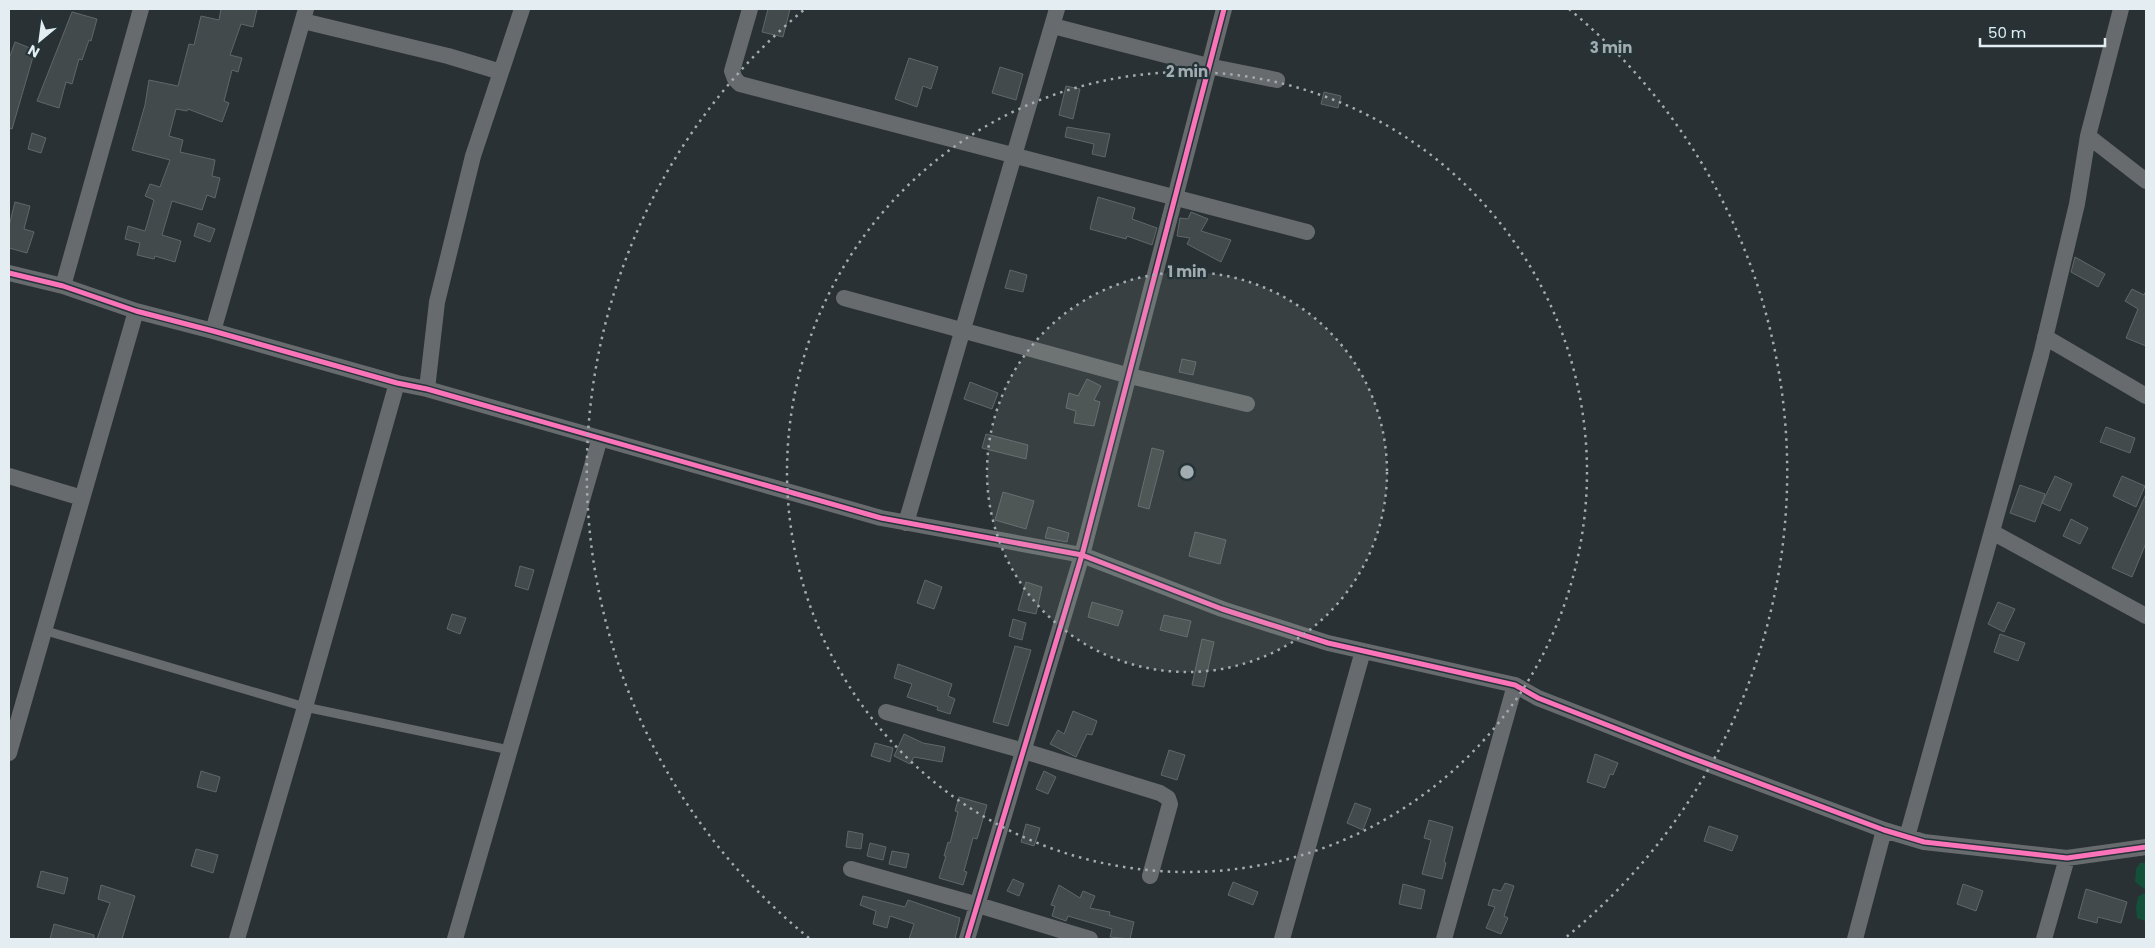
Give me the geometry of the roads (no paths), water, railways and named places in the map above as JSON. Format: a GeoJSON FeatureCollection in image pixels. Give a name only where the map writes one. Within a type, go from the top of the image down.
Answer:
{"type":"FeatureCollection","features":[{"type":"Feature","properties":{"kind":"street"},"geometry":{"type":"LineString","coordinates":[[63,286],[142,9]]}},
{"type":"Feature","properties":{"kind":"street"},"geometry":{"type":"LineString","coordinates":[[427,389],[437,302],[473,156],[522,9]]}},
{"type":"Feature","properties":{"kind":"street"},"geometry":{"type":"LineString","coordinates":[[750,9],[732,71],[735,79],[740,84],[1307,232]]}},
{"type":"Feature","properties":{"kind":"street"},"geometry":{"type":"LineString","coordinates":[[906,523],[1057,9]]}},
{"type":"Feature","properties":{"kind":"street"},"geometry":{"type":"LineString","coordinates":[[967,939],[1082,555],[1224,9]]}},
{"type":"Feature","properties":{"kind":"street"},"geometry":{"type":"LineString","coordinates":[[1907,837],[2045,337],[2077,204],[2088,136],[2121,9]]}},
{"type":"Feature","properties":{"kind":"street"},"geometry":{"type":"LineString","coordinates":[[213,330],[304,15],[501,72]]}},
{"type":"Feature","properties":{"kind":"street"},"geometry":{"type":"LineString","coordinates":[[1053,26],[1208,66],[1277,80]]}},
{"type":"Feature","properties":{"kind":"street"},"geometry":{"type":"LineString","coordinates":[[2088,136],[2146,181]]}},
{"type":"Feature","properties":{"kind":"street"},"geometry":{"type":"LineString","coordinates":[[9,272],[63,286],[136,311],[213,330],[427,389],[881,518],[1082,555],[1222,609],[1328,643],[1515,686],[1547,702],[1884,830],[1924,842],[2067,858],[2146,847]]}},
{"type":"Feature","properties":{"kind":"street"},"geometry":{"type":"LineString","coordinates":[[844,298],[1130,376],[1247,404]]}},
{"type":"Feature","properties":{"kind":"street"},"geometry":{"type":"LineString","coordinates":[[9,753],[136,311]]}},
{"type":"Feature","properties":{"kind":"street"},"geometry":{"type":"LineString","coordinates":[[2045,337],[2146,396]]}},
{"type":"Feature","properties":{"kind":"street"},"geometry":{"type":"LineString","coordinates":[[237,939],[397,382]]}},
{"type":"Feature","properties":{"kind":"street"},"geometry":{"type":"LineString","coordinates":[[455,939],[600,438]]}},
{"type":"Feature","properties":{"kind":"street"},"geometry":{"type":"LineString","coordinates":[[9,476],[82,498]]}},
{"type":"Feature","properties":{"kind":"street"},"geometry":{"type":"LineString","coordinates":[[1992,532],[2146,616]]}},
{"type":"Feature","properties":{"kind":"street"},"geometry":{"type":"LineString","coordinates":[[1282,939],[1363,651]]}},
{"type":"Feature","properties":{"kind":"street"},"geometry":{"type":"LineString","coordinates":[[1444,939],[1515,686]]}},
{"type":"Feature","properties":{"kind":"street"},"geometry":{"type":"LineString","coordinates":[[886,712],[1024,751],[1160,793],[1168,798],[1170,804],[1150,876]]}},
{"type":"Feature","properties":{"kind":"street"},"geometry":{"type":"LineString","coordinates":[[1855,939],[1884,830]]}},
{"type":"Feature","properties":{"kind":"street"},"geometry":{"type":"LineString","coordinates":[[2044,939],[2067,858]]}},
{"type":"Feature","properties":{"kind":"street"},"geometry":{"type":"LineString","coordinates":[[851,869],[978,904],[1090,939]]}},
{"type":"Feature","properties":{"kind":"lane"},"geometry":{"type":"LineString","coordinates":[[43,630],[305,707],[510,750]]}}]}
